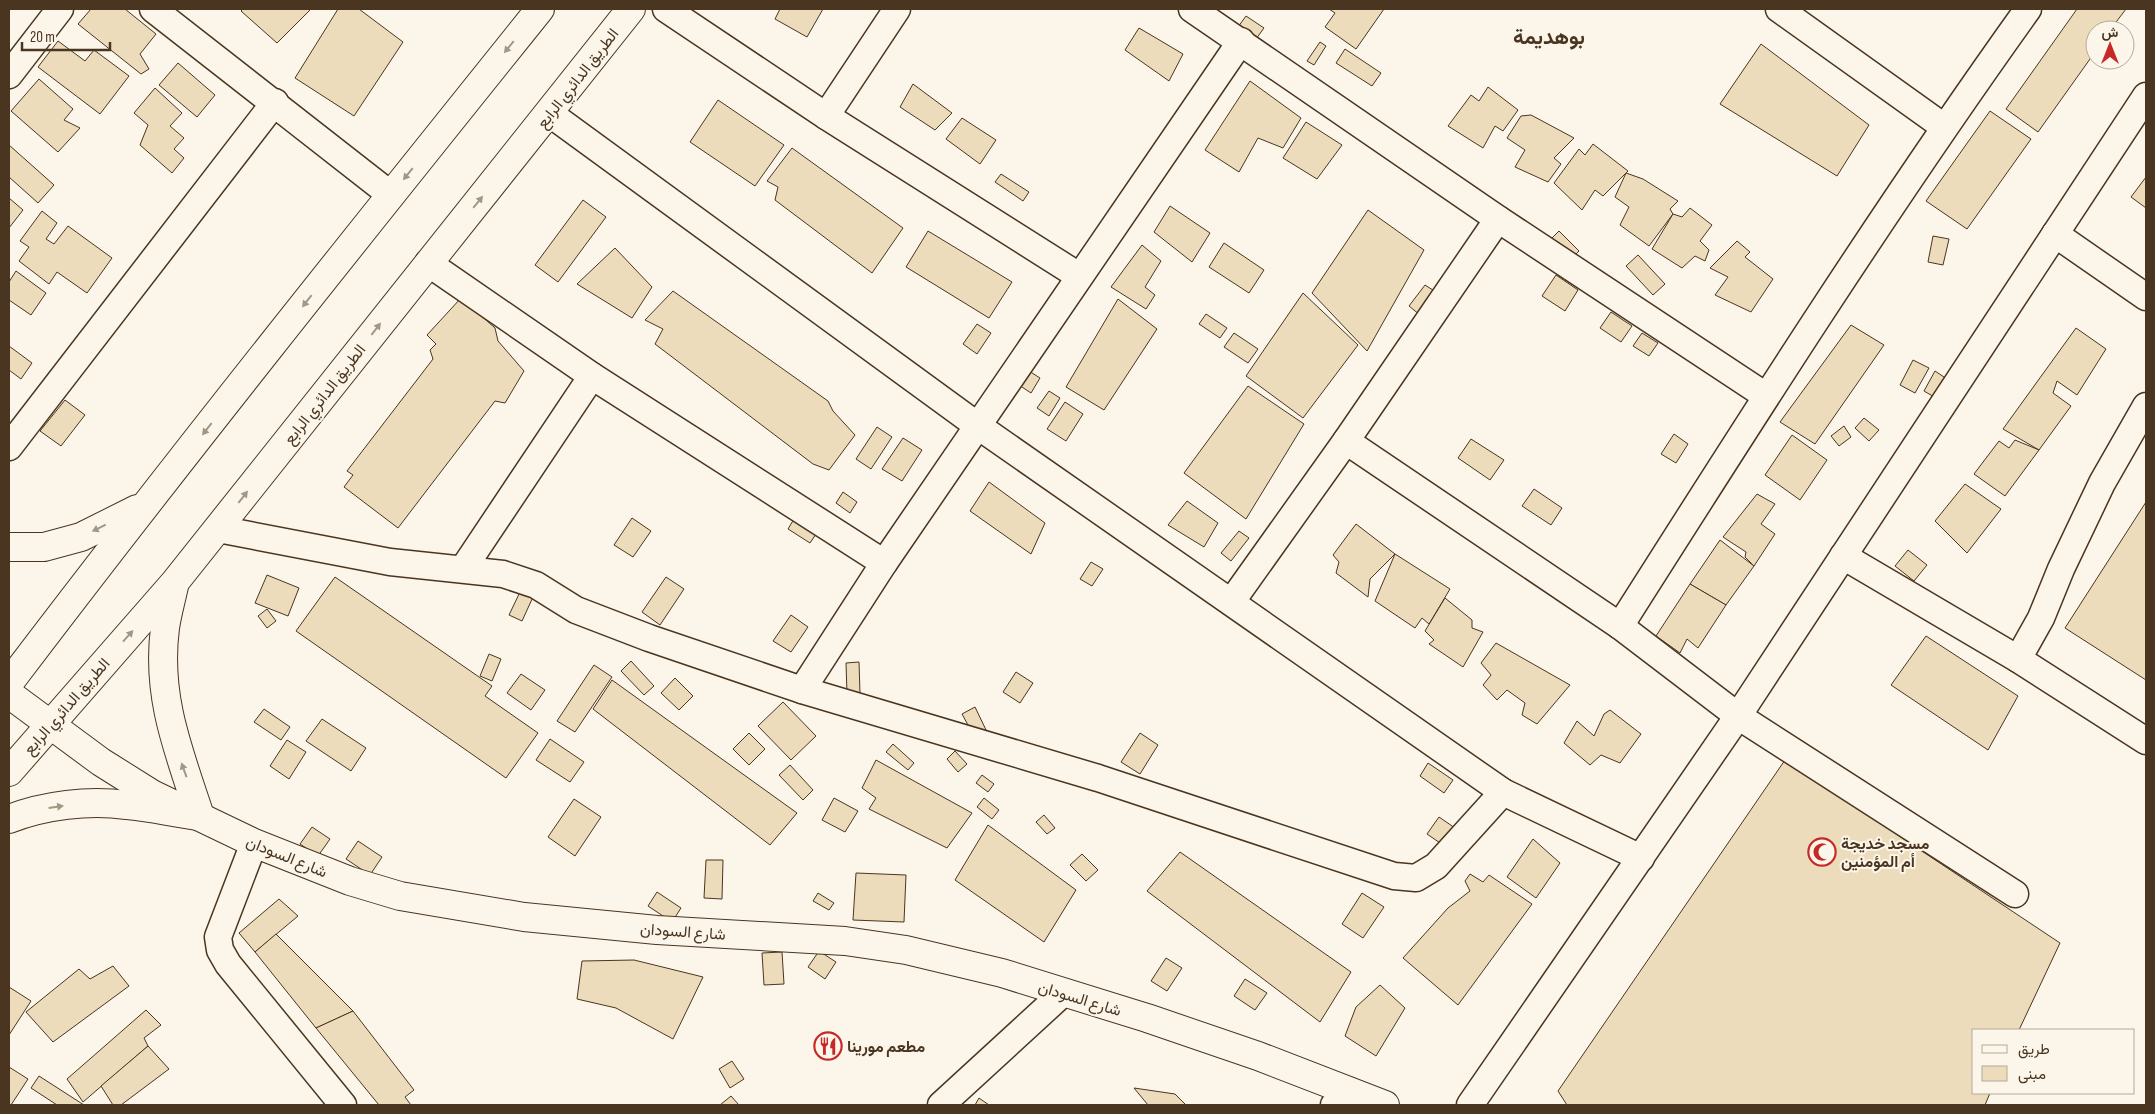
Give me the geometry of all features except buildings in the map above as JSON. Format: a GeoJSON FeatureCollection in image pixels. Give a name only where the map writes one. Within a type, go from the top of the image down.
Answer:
{"type":"FeatureCollection","features":[{"type":"Feature","properties":{"kind":"main road"},"geometry":{"type":"LineString","coordinates":[[9,683],[143,506],[540,9]]}},
{"type":"Feature","properties":{"kind":"main road","name":"الطريق الدائري الرابع"},"geometry":{"type":"LineString","coordinates":[[9,772],[175,582],[631,9]]}},
{"type":"Feature","properties":{"kind":"main road"},"geometry":{"type":"LineString","coordinates":[[9,547],[44,547],[81,537],[143,506]]}},
{"type":"Feature","properties":{"kind":"main road"},"geometry":{"type":"LineString","coordinates":[[9,819],[33,810],[79,804],[125,804],[200,816],[177,752],[166,703],[162,669],[165,628],[175,582]]}},
{"type":"Feature","properties":{"kind":"main road","name":"شارع السودان"},"geometry":{"type":"LineString","coordinates":[[9,694],[101,762],[152,794],[254,843],[350,881],[400,896],[524,917],[657,930],[846,941],[906,950],[1002,973],[1147,1018],[1258,1056],[1342,1098],[1385,1105]]}},
{"type":"Feature","properties":{"kind":"street"},"geometry":{"type":"LineString","coordinates":[[9,74],[60,9]]}},
{"type":"Feature","properties":{"kind":"street"},"geometry":{"type":"LineString","coordinates":[[153,9],[275,102],[391,195]]}},
{"type":"Feature","properties":{"kind":"street"},"geometry":{"type":"LineString","coordinates":[[666,9],[826,116],[1079,276]]}},
{"type":"Feature","properties":{"kind":"street"},"geometry":{"type":"LineString","coordinates":[[826,116],[897,9]]}},
{"type":"Feature","properties":{"kind":"street"},"geometry":{"type":"LineString","coordinates":[[1192,9],[1498,219],[1766,396]]}},
{"type":"Feature","properties":{"kind":"street"},"geometry":{"type":"LineString","coordinates":[[1779,9],[1944,127]]}},
{"type":"Feature","properties":{"kind":"street"},"geometry":{"type":"LineString","coordinates":[[1620,626],[1766,396],[1944,127],[2028,9]]}},
{"type":"Feature","properties":{"kind":"street"},"geometry":{"type":"LineString","coordinates":[[802,690],[884,563],[1240,41]]}},
{"type":"Feature","properties":{"kind":"street"},"geometry":{"type":"LineString","coordinates":[[1470,1105],[1738,716],[2146,96]]}},
{"type":"Feature","properties":{"kind":"street"},"geometry":{"type":"LineString","coordinates":[[9,447],[275,102]]}},
{"type":"Feature","properties":{"kind":"street"},"geometry":{"type":"LineString","coordinates":[[549,113],[978,426],[1232,601],[1503,792],[1641,858]]}},
{"type":"Feature","properties":{"kind":"street"},"geometry":{"type":"LineString","coordinates":[[1232,601],[1346,440],[1498,219]]}},
{"type":"Feature","properties":{"kind":"street"},"geometry":{"type":"LineString","coordinates":[[2055,234],[2146,297]]}},
{"type":"Feature","properties":{"kind":"street"},"geometry":{"type":"LineString","coordinates":[[428,263],[592,376],[884,563]]}},
{"type":"Feature","properties":{"kind":"street"},"geometry":{"type":"LineString","coordinates":[[463,569],[592,376]]}},
{"type":"Feature","properties":{"kind":"street"},"geometry":{"type":"LineString","coordinates":[[2018,658],[2041,618],[2061,569],[2102,483],[2146,406]]}},
{"type":"Feature","properties":{"kind":"street"},"geometry":{"type":"LineString","coordinates":[[1346,440],[1620,626],[1738,716],[2015,894]]}},
{"type":"Feature","properties":{"kind":"street"},"geometry":{"type":"LineString","coordinates":[[218,529],[390,562],[503,574],[536,585],[576,610],[649,638],[802,690],[1098,778],[1394,876],[1416,878],[1436,866],[1503,792]]}},
{"type":"Feature","properties":{"kind":"street"},"geometry":{"type":"LineString","coordinates":[[1843,556],[2018,658],[2146,741]]}},
{"type":"Feature","properties":{"kind":"street"},"geometry":{"type":"LineString","coordinates":[[254,843],[218,936],[220,950],[228,964],[343,1105]]}},
{"type":"Feature","properties":{"kind":"street"},"geometry":{"type":"LineString","coordinates":[[941,1105],[1063,993]]}},
{"type":"Feature","properties":{"kind":"place","name":"مسجد خديجة أم المؤمنين"},"geometry":{"type":"Point","coordinates":[1822,852]}},
{"type":"Feature","properties":{"kind":"place","name":"مطعم مورينا"},"geometry":{"type":"Point","coordinates":[828,1046]}},
{"type":"Feature","properties":{"kind":"district","name":"بوهديمة"},"geometry":{"type":"Point","coordinates":[1549,37]}}]}
